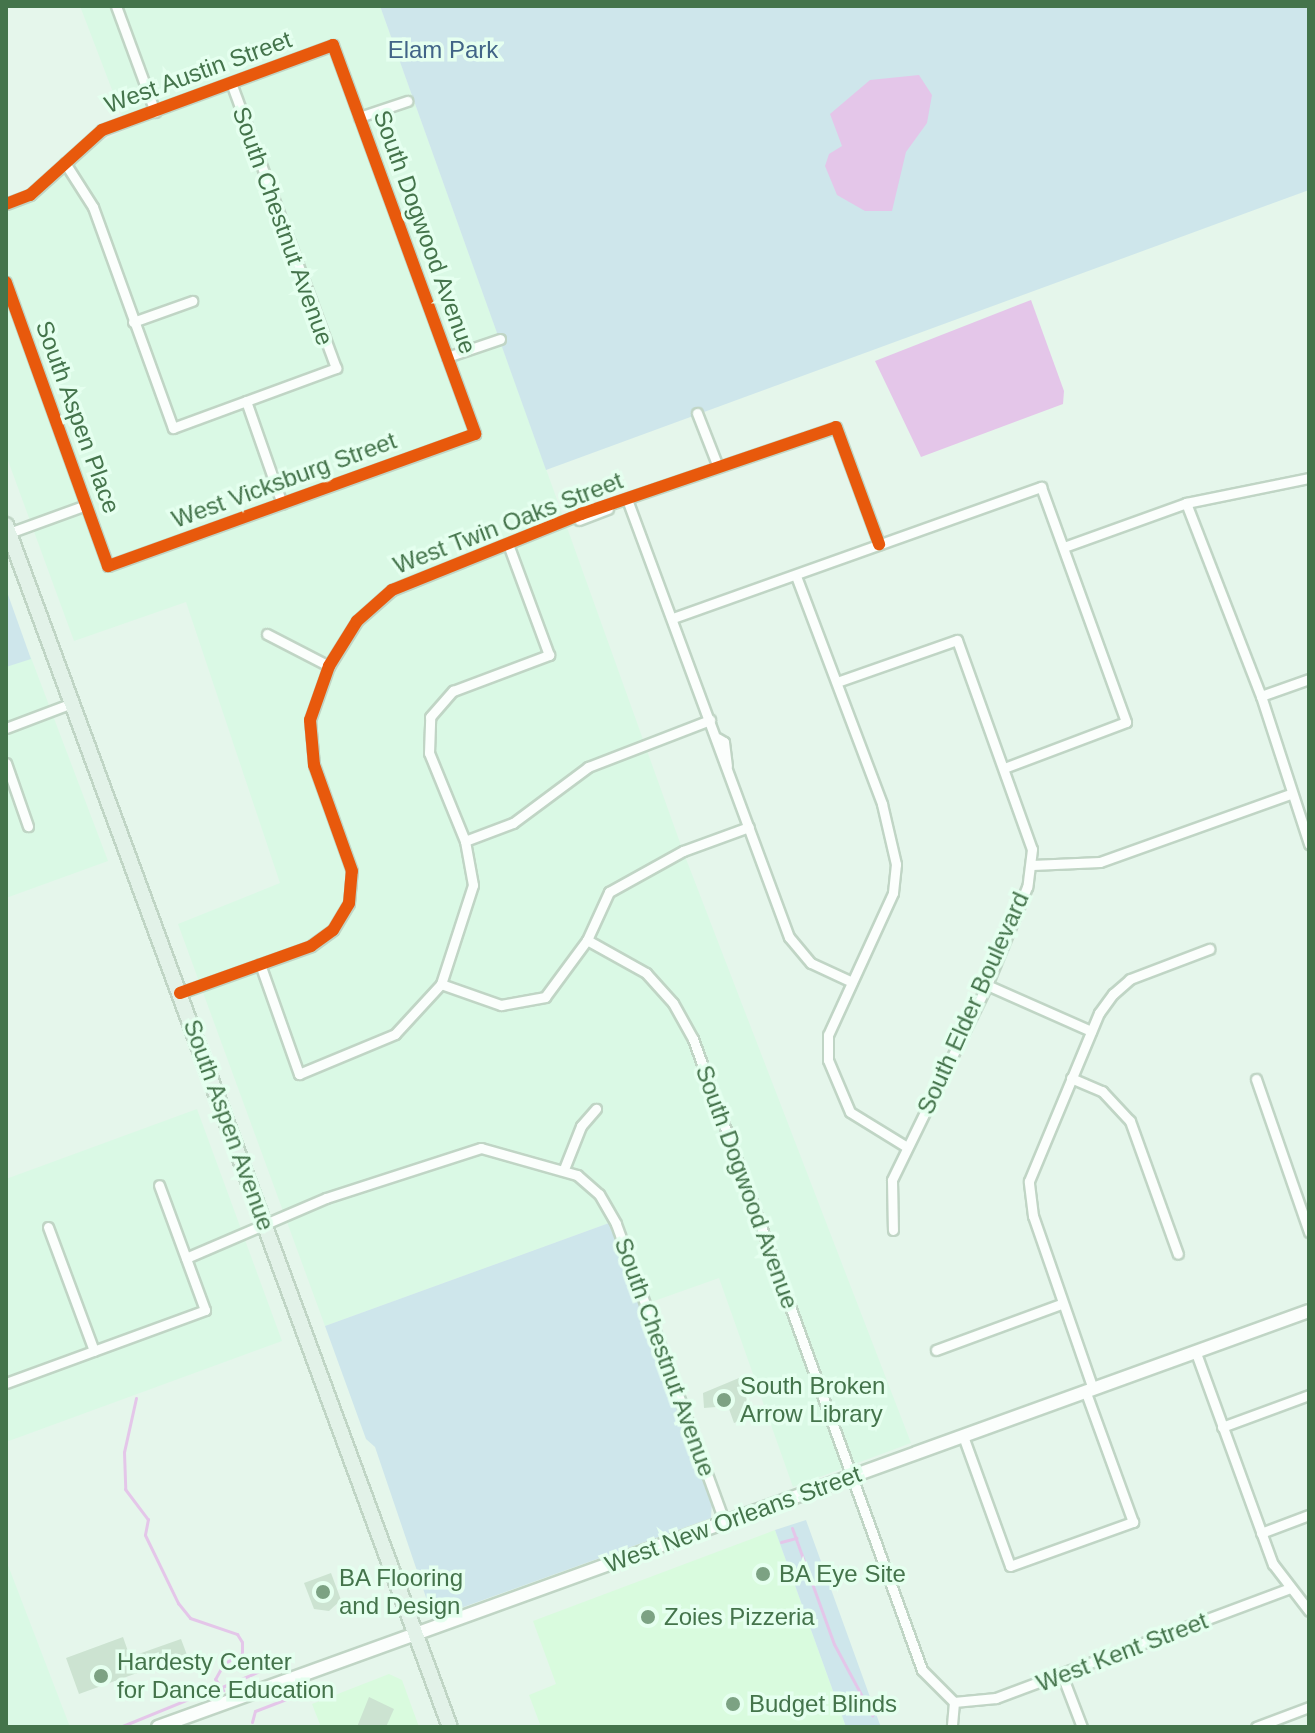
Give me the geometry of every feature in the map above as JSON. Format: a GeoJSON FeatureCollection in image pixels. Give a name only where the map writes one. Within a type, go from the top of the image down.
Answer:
{"type":"FeatureCollection","features":[{"type":"Feature","properties":{"kind":"main road","name":"South Aspen Avenue"},"geometry":{"type":"LineString","coordinates":[[8,529],[450,1727]]}},
{"type":"Feature","properties":{"kind":"street"},"geometry":{"type":"LineString","coordinates":[[116,6],[155,112]]}},
{"type":"Feature","properties":{"kind":"street","name":"West Austin Street"},"geometry":{"type":"LineString","coordinates":[[6,204],[30,195],[102,130],[333,45]]}},
{"type":"Feature","properties":{"kind":"street","name":"South Dogwood Avenue"},"geometry":{"type":"LineString","coordinates":[[333,45],[475,434]]}},
{"type":"Feature","properties":{"kind":"street","name":"South Chestnut Avenue"},"geometry":{"type":"LineString","coordinates":[[231,83],[336,368],[246,401]]}},
{"type":"Feature","properties":{"kind":"street"},"geometry":{"type":"LineString","coordinates":[[359,117],[407,101]]}},
{"type":"Feature","properties":{"kind":"street"},"geometry":{"type":"LineString","coordinates":[[65,163],[93,207],[173,428],[246,401],[282,504]]}},
{"type":"Feature","properties":{"kind":"street","name":"South Aspen Place"},"geometry":{"type":"LineString","coordinates":[[6,282],[108,566]]}},
{"type":"Feature","properties":{"kind":"street"},"geometry":{"type":"LineString","coordinates":[[133,322],[192,301]]}},
{"type":"Feature","properties":{"kind":"street"},"geometry":{"type":"LineString","coordinates":[[447,357],[500,339]]}},
{"type":"Feature","properties":{"kind":"street"},"geometry":{"type":"LineString","coordinates":[[697,413],[718,467]]}},
{"type":"Feature","properties":{"kind":"street","name":"West Twin Oaks Street"},"geometry":{"type":"LineString","coordinates":[[180,993],[311,946],[333,930],[349,903],[352,871],[314,765],[310,720],[329,666],[357,621],[392,590],[718,467],[836,427],[879,544]]}},
{"type":"Feature","properties":{"kind":"street","name":"West Vicksburg Street"},"geometry":{"type":"LineString","coordinates":[[108,566],[475,434]]}},
{"type":"Feature","properties":{"kind":"street"},"geometry":{"type":"LineString","coordinates":[[1064,547],[1186,503],[1309,478]]}},
{"type":"Feature","properties":{"kind":"street"},"geometry":{"type":"LineString","coordinates":[[673,618],[1041,487],[1126,722],[1007,767]]}},
{"type":"Feature","properties":{"kind":"street"},"geometry":{"type":"LineString","coordinates":[[628,502],[789,937],[811,963],[852,982]]}},
{"type":"Feature","properties":{"kind":"street"},"geometry":{"type":"LineString","coordinates":[[1186,503],[1261,696],[1290,794],[1309,844]]}},
{"type":"Feature","properties":{"kind":"street"},"geometry":{"type":"LineString","coordinates":[[8,529],[86,505]]}},
{"type":"Feature","properties":{"kind":"street"},"geometry":{"type":"LineString","coordinates":[[260,964],[299,1074],[395,1034],[441,984],[473,885],[465,841],[429,753],[430,717],[453,691],[549,655],[509,547]]}},
{"type":"Feature","properties":{"kind":"street"},"geometry":{"type":"LineString","coordinates":[[796,576],[882,804],[896,864],[893,893],[828,1035],[837,1090],[850,1112],[907,1147]]}},
{"type":"Feature","properties":{"kind":"street"},"geometry":{"type":"LineString","coordinates":[[267,634],[329,666]]}},
{"type":"Feature","properties":{"kind":"street","name":"South Elder Boulevard"},"geometry":{"type":"LineString","coordinates":[[837,682],[957,640],[1007,767],[1032,865],[987,985],[907,1147],[888,1197],[893,1230]]}},
{"type":"Feature","properties":{"kind":"street"},"geometry":{"type":"LineString","coordinates":[[1261,696],[1309,679]]}},
{"type":"Feature","properties":{"kind":"street"},"geometry":{"type":"LineString","coordinates":[[6,728],[72,703]]}},
{"type":"Feature","properties":{"kind":"street"},"geometry":{"type":"LineString","coordinates":[[465,841],[513,823],[588,767],[710,720]]}},
{"type":"Feature","properties":{"kind":"street"},"geometry":{"type":"LineString","coordinates":[[6,763],[28,826]]}},
{"type":"Feature","properties":{"kind":"street"},"geometry":{"type":"LineString","coordinates":[[1032,865],[1100,862],[1290,794]]}},
{"type":"Feature","properties":{"kind":"street"},"geometry":{"type":"LineString","coordinates":[[441,984],[501,1005],[545,997],[587,940],[609,892],[683,851],[749,827]]}},
{"type":"Feature","properties":{"kind":"street","name":"South Dogwood Avenue"},"geometry":{"type":"LineString","coordinates":[[587,940],[646,973],[683,1018],[852,1475]]}},
{"type":"Feature","properties":{"kind":"street"},"geometry":{"type":"LineString","coordinates":[[963,1436],[1010,1566],[1133,1522],[1033,1216],[1029,1181],[1091,1031],[1130,979],[1209,949]]}},
{"type":"Feature","properties":{"kind":"street"},"geometry":{"type":"LineString","coordinates":[[987,985],[1091,1031]]}},
{"type":"Feature","properties":{"kind":"street"},"geometry":{"type":"LineString","coordinates":[[1071,1078],[1102,1091],[1130,1121],[1178,1254]]}},
{"type":"Feature","properties":{"kind":"street"},"geometry":{"type":"LineString","coordinates":[[1256,1079],[1309,1232]]}},
{"type":"Feature","properties":{"kind":"street"},"geometry":{"type":"LineString","coordinates":[[186,1258],[433,1159],[481,1148],[564,1169],[581,1126],[596,1109]]}},
{"type":"Feature","properties":{"kind":"street","name":"South Chestnut Avenue"},"geometry":{"type":"LineString","coordinates":[[564,1169],[599,1194],[616,1224],[725,1523]]}},
{"type":"Feature","properties":{"kind":"street"},"geometry":{"type":"LineString","coordinates":[[6,1383],[205,1310],[159,1185]]}},
{"type":"Feature","properties":{"kind":"street"},"geometry":{"type":"LineString","coordinates":[[48,1227],[94,1351]]}},
{"type":"Feature","properties":{"kind":"street"},"geometry":{"type":"LineString","coordinates":[[936,1350],[1061,1304]]}},
{"type":"Feature","properties":{"kind":"street","name":"West New Orleans Street"},"geometry":{"type":"LineString","coordinates":[[158,1727],[1309,1311]]}},
{"type":"Feature","properties":{"kind":"street"},"geometry":{"type":"LineString","coordinates":[[1196,1353],[1261,1533],[1287,1589],[1309,1611]]}},
{"type":"Feature","properties":{"kind":"street"},"geometry":{"type":"LineString","coordinates":[[1222,1427],[1309,1395]]}},
{"type":"Feature","properties":{"kind":"street"},"geometry":{"type":"LineString","coordinates":[[852,1475],[922,1670],[954,1702],[952,1727]]}},
{"type":"Feature","properties":{"kind":"street"},"geometry":{"type":"LineString","coordinates":[[1261,1533],[1309,1515]]}},
{"type":"Feature","properties":{"kind":"street","name":"West Kent Street"},"geometry":{"type":"LineString","coordinates":[[954,1702],[982,1702],[1062,1675],[1287,1589]]}},
{"type":"Feature","properties":{"kind":"street"},"geometry":{"type":"LineString","coordinates":[[1062,1675],[1082,1727]]}},
{"type":"Feature","properties":{"kind":"street"},"geometry":{"type":"LineString","coordinates":[[1256,1727],[1309,1707]]}},
{"type":"Feature","properties":{"kind":"shaded area"},"geometry":{"type":"Polygon","coordinates":[[[80,6],[380,6],[683,851],[911,1443],[793,1487],[719,1278],[640,1306],[609,1223],[325,1326],[178,924],[280,883],[186,602],[74,641],[6,455],[6,211],[30,202],[98,143],[127,129],[80,6]]]}},
{"type":"Feature","properties":{"kind":"shaded area"},"geometry":{"type":"Polygon","coordinates":[[[919,75],[932,95],[927,123],[906,152],[892,211],[865,211],[837,195],[825,166],[829,154],[842,146],[830,114],[870,80],[919,75]]]}},
{"type":"Feature","properties":{"kind":"shaded area"},"geometry":{"type":"Polygon","coordinates":[[[1031,300],[1064,391],[1063,404],[921,457],[875,361],[1031,300]]]}},
{"type":"Feature","properties":{"kind":"shaded area"},"geometry":{"type":"Polygon","coordinates":[[[30,655],[108,861],[6,898],[6,664],[30,655]]]}},
{"type":"Feature","properties":{"kind":"shaded area"},"geometry":{"type":"Polygon","coordinates":[[[197,1109],[282,1341],[6,1442],[6,1179],[197,1109]]]}},
{"type":"Feature","properties":{"kind":"shaded area"},"geometry":{"type":"Polygon","coordinates":[[[775,1530],[846,1727],[541,1727],[529,1695],[556,1684],[533,1621],[775,1530]]]}},
{"type":"Feature","properties":{"kind":"shaded area"},"geometry":{"type":"Polygon","coordinates":[[[6,1560],[70,1727],[6,1727],[6,1560]]]}},
{"type":"Feature","properties":{"kind":"shaded area"},"geometry":{"type":"Polygon","coordinates":[[[389,1674],[402,1680],[419,1727],[321,1727],[312,1704],[389,1674]]]}},
{"type":"Feature","properties":{"kind":"green space","name":"Elam Park"},"geometry":{"type":"Polygon","coordinates":[[[380,6],[1309,6],[1309,190],[546,470],[380,6]]]}},
{"type":"Feature","properties":{"kind":"green space"},"geometry":{"type":"Polygon","coordinates":[[[6,589],[31,659],[6,667],[6,589]]]}},
{"type":"Feature","properties":{"kind":"green space"},"geometry":{"type":"Polygon","coordinates":[[[609,1223],[712,1501],[711,1518],[433,1618],[375,1447],[366,1439],[325,1326],[609,1223]]]}},
{"type":"Feature","properties":{"kind":"green space"},"geometry":{"type":"Polygon","coordinates":[[[806,1520],[881,1727],[846,1727],[775,1530],[806,1520]]]}},
{"type":"Feature","properties":{"kind":"building","name":"South Broken Arrow Library"},"geometry":{"type":"Polygon","coordinates":[[[739,1378],[748,1403],[739,1421],[734,1423],[728,1406],[704,1408],[703,1393],[739,1378]]]}},
{"type":"Feature","properties":{"kind":"building","name":"BA Flooring and Design"},"geometry":{"type":"Polygon","coordinates":[[[331,1573],[341,1600],[329,1611],[314,1609],[304,1583],[331,1573]]]}},
{"type":"Feature","properties":{"kind":"building","name":"Hardesty Center for Dance Education"},"geometry":{"type":"Polygon","coordinates":[[[123,1637],[130,1657],[181,1639],[187,1655],[79,1694],[66,1658],[123,1637]]]}},
{"type":"Feature","properties":{"kind":"building"},"geometry":{"type":"Polygon","coordinates":[[[369,1697],[394,1709],[386,1727],[357,1727],[369,1697]]]}},
{"type":"Feature","properties":{"kind":"waterway"},"geometry":{"type":"LineString","coordinates":[[136,1398],[124,1452],[125,1489],[148,1519],[145,1535],[178,1603],[190,1618],[237,1634],[242,1642],[242,1654],[224,1663],[215,1679],[223,1690]]}},
{"type":"Feature","properties":{"kind":"waterway"},"geometry":{"type":"LineString","coordinates":[[792,1528],[834,1644],[872,1715]]}},
{"type":"Feature","properties":{"kind":"waterway"},"geometry":{"type":"LineString","coordinates":[[781,1542],[796,1538]]}},
{"type":"Feature","properties":{"kind":"waterway"},"geometry":{"type":"LineString","coordinates":[[222,1687],[288,1659]]}},
{"type":"Feature","properties":{"kind":"waterway"},"geometry":{"type":"LineString","coordinates":[[252,1722],[255,1711],[315,1688]]}},
{"type":"Feature","properties":{"kind":"waterway"},"geometry":{"type":"LineString","coordinates":[[120,1727],[193,1697]]}},
{"type":"Feature","properties":{"kind":"waterway"},"geometry":{"type":"LineString","coordinates":[[843,1711],[865,1703]]}},
{"type":"Feature","properties":{"kind":"cycle path"},"geometry":{"type":"LineString","coordinates":[[6,204],[30,195],[102,130],[333,45],[475,434],[108,566],[6,282]]}},
{"type":"Feature","properties":{"kind":"cycle path"},"geometry":{"type":"LineString","coordinates":[[180,993],[311,946],[333,930],[349,903],[352,871],[314,765],[310,720],[329,666],[357,621],[392,590],[581,514],[836,427],[879,544]]}},
{"type":"Feature","properties":{"kind":"place","name":"South Broken Arrow Library"},"geometry":{"type":"Point","coordinates":[724,1400]}},
{"type":"Feature","properties":{"kind":"place","name":"BA Eye Site"},"geometry":{"type":"Point","coordinates":[763,1574]}},
{"type":"Feature","properties":{"kind":"place","name":"BA Flooring and Design"},"geometry":{"type":"Point","coordinates":[323,1592]}},
{"type":"Feature","properties":{"kind":"place","name":"Zoies Pizzeria"},"geometry":{"type":"Point","coordinates":[648,1617]}},
{"type":"Feature","properties":{"kind":"place","name":"Hardesty Center for Dance Education"},"geometry":{"type":"Point","coordinates":[101,1676]}},
{"type":"Feature","properties":{"kind":"place","name":"Budget Blinds"},"geometry":{"type":"Point","coordinates":[733,1704]}}]}
